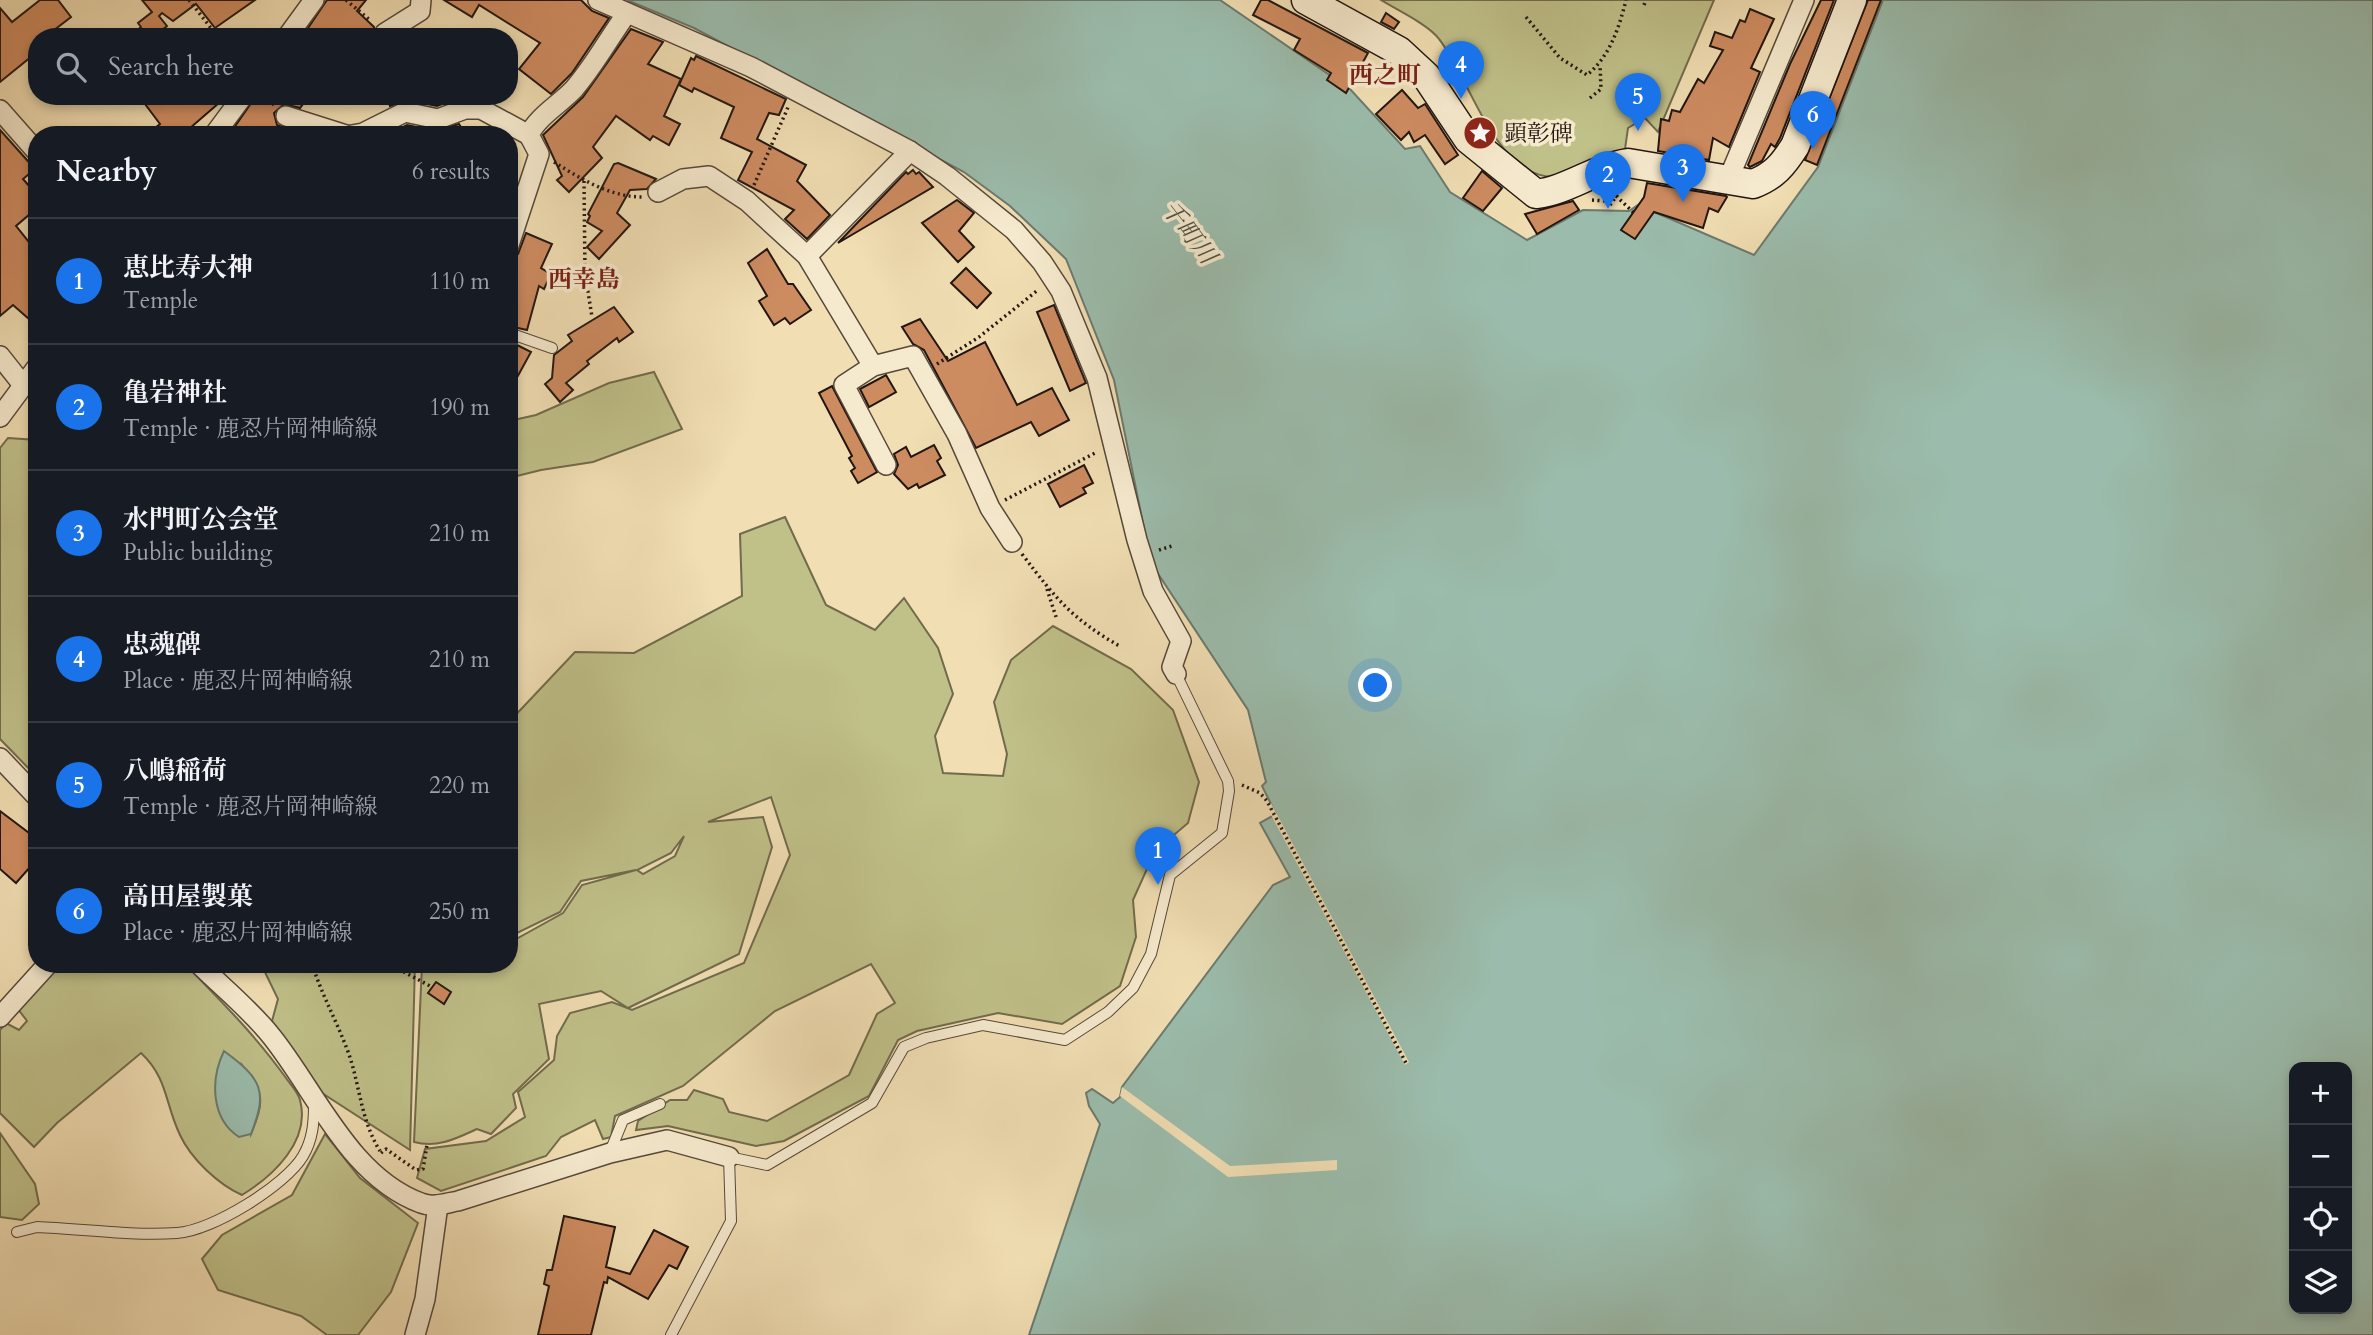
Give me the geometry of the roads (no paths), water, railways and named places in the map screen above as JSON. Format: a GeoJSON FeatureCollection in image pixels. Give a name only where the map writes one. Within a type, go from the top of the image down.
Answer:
{"type":"FeatureCollection","features":[{"type":"Feature","properties":{"kind":"main road"},"geometry":{"type":"LineString","coordinates":[[1306,0],[1399,51],[1426,76],[1468,139],[1536,194],[1559,191],[1611,166],[1628,163],[1753,184],[1767,179],[1783,166],[1795,146],[1852,0]]}},
{"type":"Feature","properties":{"kind":"street"},"geometry":{"type":"LineString","coordinates":[[294,28],[314,0]]}},
{"type":"Feature","properties":{"kind":"street"},"geometry":{"type":"LineString","coordinates":[[393,28],[420,10],[421,0]]}},
{"type":"Feature","properties":{"kind":"street"},"geometry":{"type":"LineString","coordinates":[[598,0],[751,67],[910,151],[1005,222],[1053,277],[1097,378],[1112,444],[1153,591],[1181,641],[1172,667],[1176,674]]}},
{"type":"Feature","properties":{"kind":"street"},"geometry":{"type":"LineString","coordinates":[[1728,180],[1804,0]]}},
{"type":"Feature","properties":{"kind":"street"},"geometry":{"type":"LineString","coordinates":[[529,135],[533,125],[557,107],[576,86],[626,13]]}},
{"type":"Feature","properties":{"kind":"street"},"geometry":{"type":"LineString","coordinates":[[221,126],[236,105]]}},
{"type":"Feature","properties":{"kind":"street"},"geometry":{"type":"LineString","coordinates":[[377,126],[405,112],[438,119],[465,109],[481,109],[512,126]]}},
{"type":"Feature","properties":{"kind":"street"},"geometry":{"type":"LineString","coordinates":[[0,110],[28,142]]}},
{"type":"Feature","properties":{"kind":"street"},"geometry":{"type":"LineString","coordinates":[[286,116],[318,126]]}},
{"type":"Feature","properties":{"kind":"street"},"geometry":{"type":"LineString","coordinates":[[518,129],[529,135],[539,154],[518,218]]}},
{"type":"Feature","properties":{"kind":"street"},"geometry":{"type":"LineString","coordinates":[[807,256],[910,151]]}},
{"type":"Feature","properties":{"kind":"street"},"geometry":{"type":"LineString","coordinates":[[658,192],[683,179],[709,176],[747,201],[807,256],[873,366]]}},
{"type":"Feature","properties":{"kind":"street"},"geometry":{"type":"LineString","coordinates":[[0,356],[23,385]]}},
{"type":"Feature","properties":{"kind":"street"},"geometry":{"type":"LineString","coordinates":[[886,465],[844,386],[873,366],[913,356],[957,435],[990,508],[1012,542]]}},
{"type":"Feature","properties":{"kind":"street"},"geometry":{"type":"LineString","coordinates":[[0,416],[28,379]]}},
{"type":"Feature","properties":{"kind":"street"},"geometry":{"type":"LineString","coordinates":[[0,758],[28,788]]}},
{"type":"Feature","properties":{"kind":"street"},"geometry":{"type":"LineString","coordinates":[[0,1017],[40,973]]}},
{"type":"Feature","properties":{"kind":"street"},"geometry":{"type":"LineString","coordinates":[[208,973],[271,1035],[357,1157],[395,1189],[423,1204],[438,1205],[541,1177],[610,1153],[667,1140],[729,1157]]}},
{"type":"Feature","properties":{"kind":"street"},"geometry":{"type":"LineString","coordinates":[[415,1335],[425,1299],[438,1205]]}},
{"type":"Feature","properties":{"kind":"lane"},"geometry":{"type":"LineString","coordinates":[[518,336],[552,348]]}},
{"type":"Feature","properties":{"kind":"lane"},"geometry":{"type":"LineString","coordinates":[[671,1335],[731,1221],[729,1157],[767,1165],[872,1103],[904,1046],[983,1025],[1065,1040],[1108,1012],[1133,988],[1152,954],[1170,875],[1222,832],[1229,792],[1228,780],[1176,674]]}},
{"type":"Feature","properties":{"kind":"lane"},"geometry":{"type":"LineString","coordinates":[[17,1232],[37,1227],[180,1233],[226,1217],[283,1180],[303,1156],[314,1128],[314,1096]]}},
{"type":"Feature","properties":{"kind":"lane"},"geometry":{"type":"LineString","coordinates":[[610,1153],[623,1120],[660,1104]]}},
{"type":"Feature","properties":{"kind":"water","name":"千町川"},"geometry":{"type":"Polygon","coordinates":[[[627,0],[1220,0],[1350,89],[1405,149],[1420,146],[1450,192],[1527,240],[1583,210],[1629,211],[1638,205],[1754,255],[1818,167],[1883,0],[2373,0],[2373,1335],[1029,1335],[1100,1124],[1089,1106],[1086,1093],[1092,1089],[1113,1103],[1120,1097],[1122,1087],[1273,885],[1290,877],[1260,823],[1276,814],[1262,786],[1266,782],[1248,710],[1151,563],[1114,380],[1066,259],[1010,206],[964,172],[694,28],[627,0]]]}},
{"type":"Feature","properties":{"kind":"water"},"geometry":{"type":"Polygon","coordinates":[[[224,1051],[254,1078],[260,1096],[251,1134],[239,1137],[223,1120],[218,1110],[216,1074],[224,1051]]]}},
{"type":"Feature","properties":{"kind":"place","name":"忠魂碑"},"geometry":{"type":"Point","coordinates":[1461,99]}},
{"type":"Feature","properties":{"kind":"place","name":"八嶋稲荷"},"geometry":{"type":"Point","coordinates":[1638,131]}},
{"type":"Feature","properties":{"kind":"place","name":"顕彰碑"},"geometry":{"type":"Point","coordinates":[1480,133]}},
{"type":"Feature","properties":{"kind":"place","name":"高田屋製菓"},"geometry":{"type":"Point","coordinates":[1813,149]}},
{"type":"Feature","properties":{"kind":"place","name":"水門町公会堂"},"geometry":{"type":"Point","coordinates":[1683,202]}},
{"type":"Feature","properties":{"kind":"place","name":"亀岩神社"},"geometry":{"type":"Point","coordinates":[1608,209]}},
{"type":"Feature","properties":{"kind":"place","name":"恵比寿大神"},"geometry":{"type":"Point","coordinates":[1158,885]}},
{"type":"Feature","properties":{"kind":"district","name":"西之町"},"geometry":{"type":"Point","coordinates":[1385,75]}},
{"type":"Feature","properties":{"kind":"district","name":"西幸島"},"geometry":{"type":"Point","coordinates":[584,279]}}]}
